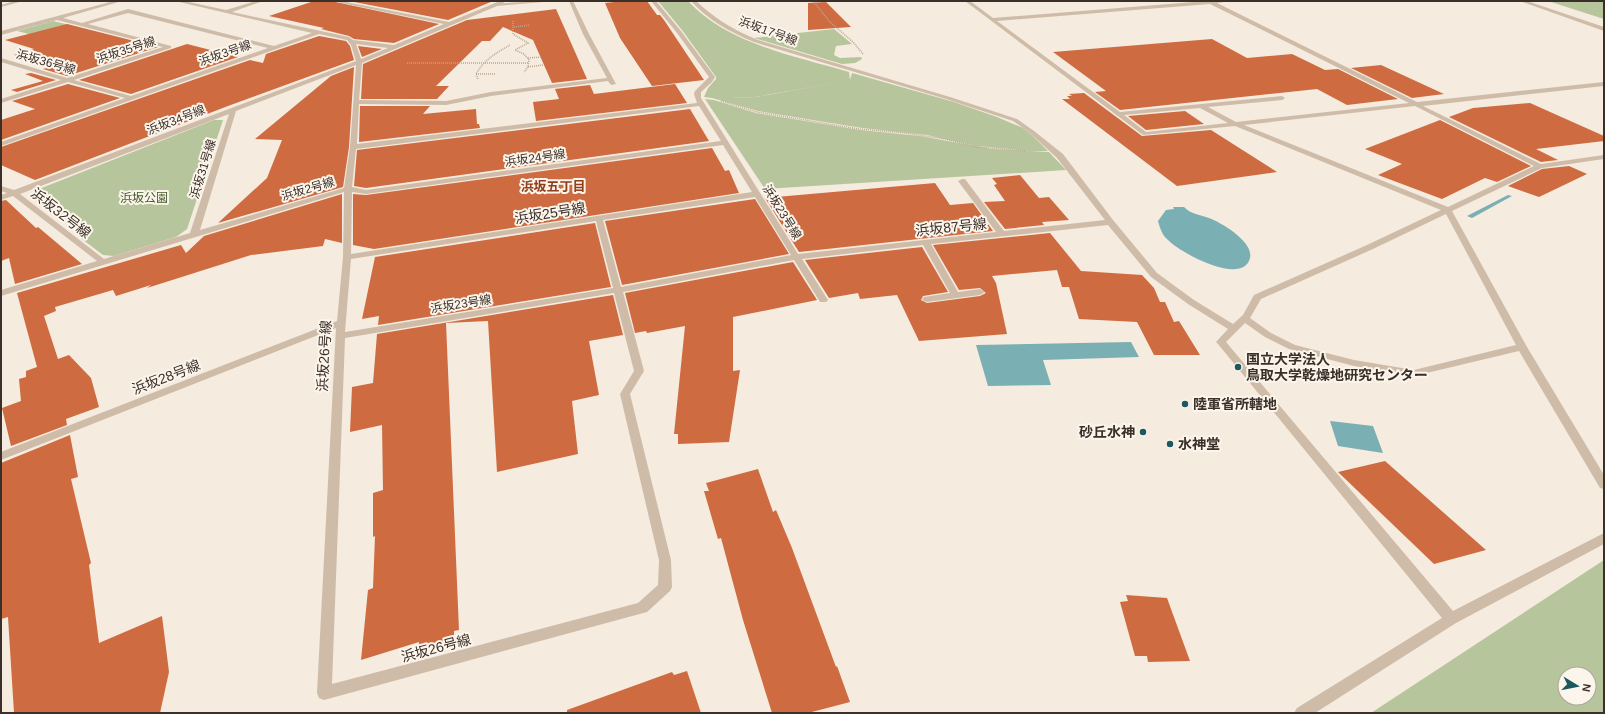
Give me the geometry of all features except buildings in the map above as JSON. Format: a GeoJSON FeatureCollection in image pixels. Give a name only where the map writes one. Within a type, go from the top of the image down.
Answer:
{"type":"FeatureCollection","features":[{"type":"Feature","properties":{"kind":"street"},"geometry":{"type":"LineString","coordinates":[[1,6],[21,1]]}},
{"type":"Feature","properties":{"kind":"street"},"geometry":{"type":"LineString","coordinates":[[1,33],[120,1]]}},
{"type":"Feature","properties":{"kind":"street","name":"浜坂3号線"},"geometry":{"type":"LineString","coordinates":[[177,1],[319,32]]}},
{"type":"Feature","properties":{"kind":"street"},"geometry":{"type":"LineString","coordinates":[[226,12],[261,1]]}},
{"type":"Feature","properties":{"kind":"street"},"geometry":{"type":"LineString","coordinates":[[334,1],[448,24]]}},
{"type":"Feature","properties":{"kind":"street"},"geometry":{"type":"LineString","coordinates":[[358,62],[504,1]]}},
{"type":"Feature","properties":{"kind":"street"},"geometry":{"type":"LineString","coordinates":[[497,5],[543,1]]}},
{"type":"Feature","properties":{"kind":"street"},"geometry":{"type":"LineString","coordinates":[[356,102],[446,103],[491,94],[612,82],[586,34],[571,1]]}},
{"type":"Feature","properties":{"kind":"street"},"geometry":{"type":"LineString","coordinates":[[353,147],[699,102],[698,92],[710,81],[712,77],[679,32],[653,1]]}},
{"type":"Feature","properties":{"kind":"street","name":"浜坂17号線"},"geometry":{"type":"LineString","coordinates":[[693,1],[716,21],[739,34],[778,48],[1015,120],[1032,132],[1060,156],[1110,222],[1154,275],[1190,302],[1234,329]]}},
{"type":"Feature","properties":{"kind":"street"},"geometry":{"type":"LineString","coordinates":[[967,1],[1145,134],[1604,84]]}},
{"type":"Feature","properties":{"kind":"street"},"geometry":{"type":"LineString","coordinates":[[991,20],[1229,1]]}},
{"type":"Feature","properties":{"kind":"street"},"geometry":{"type":"LineString","coordinates":[[1522,1],[1604,29]]}},
{"type":"Feature","properties":{"kind":"street"},"geometry":{"type":"LineString","coordinates":[[1209,2],[1540,166]]}},
{"type":"Feature","properties":{"kind":"street"},"geometry":{"type":"LineString","coordinates":[[82,24],[128,11],[275,48]]}},
{"type":"Feature","properties":{"kind":"street","name":"浜坂35号線"},"geometry":{"type":"LineString","coordinates":[[1,101],[169,47],[57,18]]}},
{"type":"Feature","properties":{"kind":"street"},"geometry":{"type":"LineString","coordinates":[[319,32],[349,39],[352,42],[394,47]]}},
{"type":"Feature","properties":{"kind":"street","name":"浜坂3号線"},"geometry":{"type":"LineString","coordinates":[[1,144],[319,32]]}},
{"type":"Feature","properties":{"kind":"street","name":"浜坂2号線"},"geometry":{"type":"LineString","coordinates":[[1,293],[324,195],[348,190],[353,147],[358,62],[352,42]]}},
{"type":"Feature","properties":{"kind":"street","name":"浜坂36号線"},"geometry":{"type":"LineString","coordinates":[[1,60],[130,98]]}},
{"type":"Feature","properties":{"kind":"street","name":"浜坂34号線"},"geometry":{"type":"LineString","coordinates":[[1,198],[358,62]]}},
{"type":"Feature","properties":{"kind":"street"},"geometry":{"type":"LineString","coordinates":[[1,67],[13,64]]}},
{"type":"Feature","properties":{"kind":"street"},"geometry":{"type":"LineString","coordinates":[[1119,114],[1203,107],[1282,98]]}},
{"type":"Feature","properties":{"kind":"street","name":"浜坂23号線"},"geometry":{"type":"LineString","coordinates":[[340,330],[618,290],[796,257],[699,102]]}},
{"type":"Feature","properties":{"kind":"street"},"geometry":{"type":"LineString","coordinates":[[1203,107],[1235,124],[1448,210],[1522,347],[1604,485]]}},
{"type":"Feature","properties":{"kind":"street","name":"浜坂31号線"},"geometry":{"type":"LineString","coordinates":[[194,235],[233,110]]}},
{"type":"Feature","properties":{"kind":"street","name":"浜坂24号線"},"geometry":{"type":"LineString","coordinates":[[348,190],[366,192],[725,143]]}},
{"type":"Feature","properties":{"kind":"street"},"geometry":{"type":"LineString","coordinates":[[1451,619],[1221,342],[1245,318],[1257,297],[1370,247],[1540,166],[1604,157]]}},
{"type":"Feature","properties":{"kind":"street"},"geometry":{"type":"LineString","coordinates":[[962,181],[1002,234]]}},
{"type":"Feature","properties":{"kind":"street","name":"浜坂32号線"},"geometry":{"type":"LineString","coordinates":[[1,188],[14,193],[103,262]]}},
{"type":"Feature","properties":{"kind":"street","name":"浜坂26号線"},"geometry":{"type":"LineString","coordinates":[[348,190],[347,257],[340,330],[324,693],[642,608],[665,587],[665,560],[625,394],[639,371],[599,219]]}},
{"type":"Feature","properties":{"kind":"street","name":"浜坂25号線"},"geometry":{"type":"LineString","coordinates":[[347,257],[756,194]]}},
{"type":"Feature","properties":{"kind":"street","name":"浜坂87号線"},"geometry":{"type":"LineString","coordinates":[[796,257],[1110,222]]}},
{"type":"Feature","properties":{"kind":"street"},"geometry":{"type":"LineString","coordinates":[[926,243],[955,295]]}},
{"type":"Feature","properties":{"kind":"street"},"geometry":{"type":"LineString","coordinates":[[796,257],[823,300]]}},
{"type":"Feature","properties":{"kind":"street"},"geometry":{"type":"LineString","coordinates":[[927,299],[980,292]]}},
{"type":"Feature","properties":{"kind":"street"},"geometry":{"type":"LineString","coordinates":[[1245,318],[1268,335],[1292,347],[1354,363],[1414,373],[1522,347]]}},
{"type":"Feature","properties":{"kind":"street","name":"浜坂28号線"},"geometry":{"type":"LineString","coordinates":[[1,456],[340,330]]}},
{"type":"Feature","properties":{"kind":"street"},"geometry":{"type":"LineString","coordinates":[[1302,713],[1451,619],[1604,538]]}},
{"type":"Feature","properties":{"kind":"path"},"geometry":{"type":"LineString","coordinates":[[813,1],[823,11],[832,24],[858,45],[864,55],[865,60],[861,63],[842,67]]}},
{"type":"Feature","properties":{"kind":"path"},"geometry":{"type":"LineString","coordinates":[[511,18],[514,23],[513,34],[528,44],[515,50],[527,58],[541,57]]}},
{"type":"Feature","properties":{"kind":"path"},"geometry":{"type":"LineString","coordinates":[[514,27],[530,25]]}},
{"type":"Feature","properties":{"kind":"path"},"geometry":{"type":"LineString","coordinates":[[491,94],[480,85],[476,74],[482,63],[495,53],[510,45]]}},
{"type":"Feature","properties":{"kind":"path"},"geometry":{"type":"LineString","coordinates":[[527,58],[529,60],[528,67],[520,80],[531,90]]}},
{"type":"Feature","properties":{"kind":"path"},"geometry":{"type":"LineString","coordinates":[[405,63],[528,63]]}},
{"type":"Feature","properties":{"kind":"path"},"geometry":{"type":"LineString","coordinates":[[528,67],[543,65]]}},
{"type":"Feature","properties":{"kind":"path"},"geometry":{"type":"LineString","coordinates":[[699,102],[711,98],[757,112],[859,129],[928,136],[977,147],[1033,152],[1055,152]]}},
{"type":"Feature","properties":{"kind":"green space"},"geometry":{"type":"Polygon","coordinates":[[[658,1],[688,1],[704,16],[722,28],[742,38],[785,54],[849,72],[850,80],[852,73],[954,102],[997,117],[1023,128],[1048,151],[976,146],[927,135],[862,128],[758,111],[704,97],[708,88],[716,77],[682,30],[658,1]]]}},
{"type":"Feature","properties":{"kind":"green space"},"geometry":{"type":"Polygon","coordinates":[[[1548,1],[1604,1],[1604,19],[1548,1]]]}},
{"type":"Feature","properties":{"kind":"green space"},"geometry":{"type":"Polygon","coordinates":[[[53,21],[86,29],[49,39],[17,31],[53,21]]]}},
{"type":"Feature","properties":{"kind":"green space"},"geometry":{"type":"Polygon","coordinates":[[[834,29],[852,44],[836,46],[834,55],[840,58],[861,57],[862,59],[855,63],[842,64],[754,38],[834,29]]]}},
{"type":"Feature","properties":{"kind":"green space"},"geometry":{"type":"Polygon","coordinates":[[[705,99],[714,100],[756,113],[860,130],[920,136],[992,149],[1049,152],[1066,170],[765,189],[705,99]]]}},
{"type":"Feature","properties":{"kind":"green space","name":"浜坂公園"},"geometry":{"type":"Polygon","coordinates":[[[214,120],[223,120],[187,229],[176,237],[114,256],[103,255],[78,236],[81,235],[31,196],[34,191],[214,120]]]}},
{"type":"Feature","properties":{"kind":"green space"},"geometry":{"type":"Polygon","coordinates":[[[1604,560],[1604,713],[1371,713],[1604,560]]]}},
{"type":"Feature","properties":{"kind":"water"},"geometry":{"type":"Polygon","coordinates":[[[1508,195],[1512,196],[1472,218],[1467,216],[1508,195]]]}},
{"type":"Feature","properties":{"kind":"water"},"geometry":{"type":"Polygon","coordinates":[[[1173,207],[1184,207],[1192,213],[1215,220],[1236,234],[1247,246],[1250,252],[1250,258],[1245,266],[1236,269],[1224,268],[1210,264],[1197,259],[1174,245],[1164,236],[1158,221],[1166,210],[1174,209],[1173,207]]]}},
{"type":"Feature","properties":{"kind":"water"},"geometry":{"type":"Polygon","coordinates":[[[1131,342],[1139,357],[1043,360],[1051,385],[988,386],[976,345],[1131,342]]]}},
{"type":"Feature","properties":{"kind":"water"},"geometry":{"type":"Polygon","coordinates":[[[1330,421],[1373,426],[1383,453],[1338,446],[1330,421]]]}},
{"type":"Feature","properties":{"kind":"place","name":"国立大学法人 鳥取大学乾燥地研究センター"},"geometry":{"type":"Point","coordinates":[1238,367]}},
{"type":"Feature","properties":{"kind":"place","name":"陸軍省所轄地"},"geometry":{"type":"Point","coordinates":[1185,404]}},
{"type":"Feature","properties":{"kind":"place","name":"砂丘水神"},"geometry":{"type":"Point","coordinates":[1143,432]}},
{"type":"Feature","properties":{"kind":"place","name":"水神堂"},"geometry":{"type":"Point","coordinates":[1170,444]}},
{"type":"Feature","properties":{"kind":"district","name":"浜坂五丁目"},"geometry":{"type":"Point","coordinates":[553,186]}}]}
